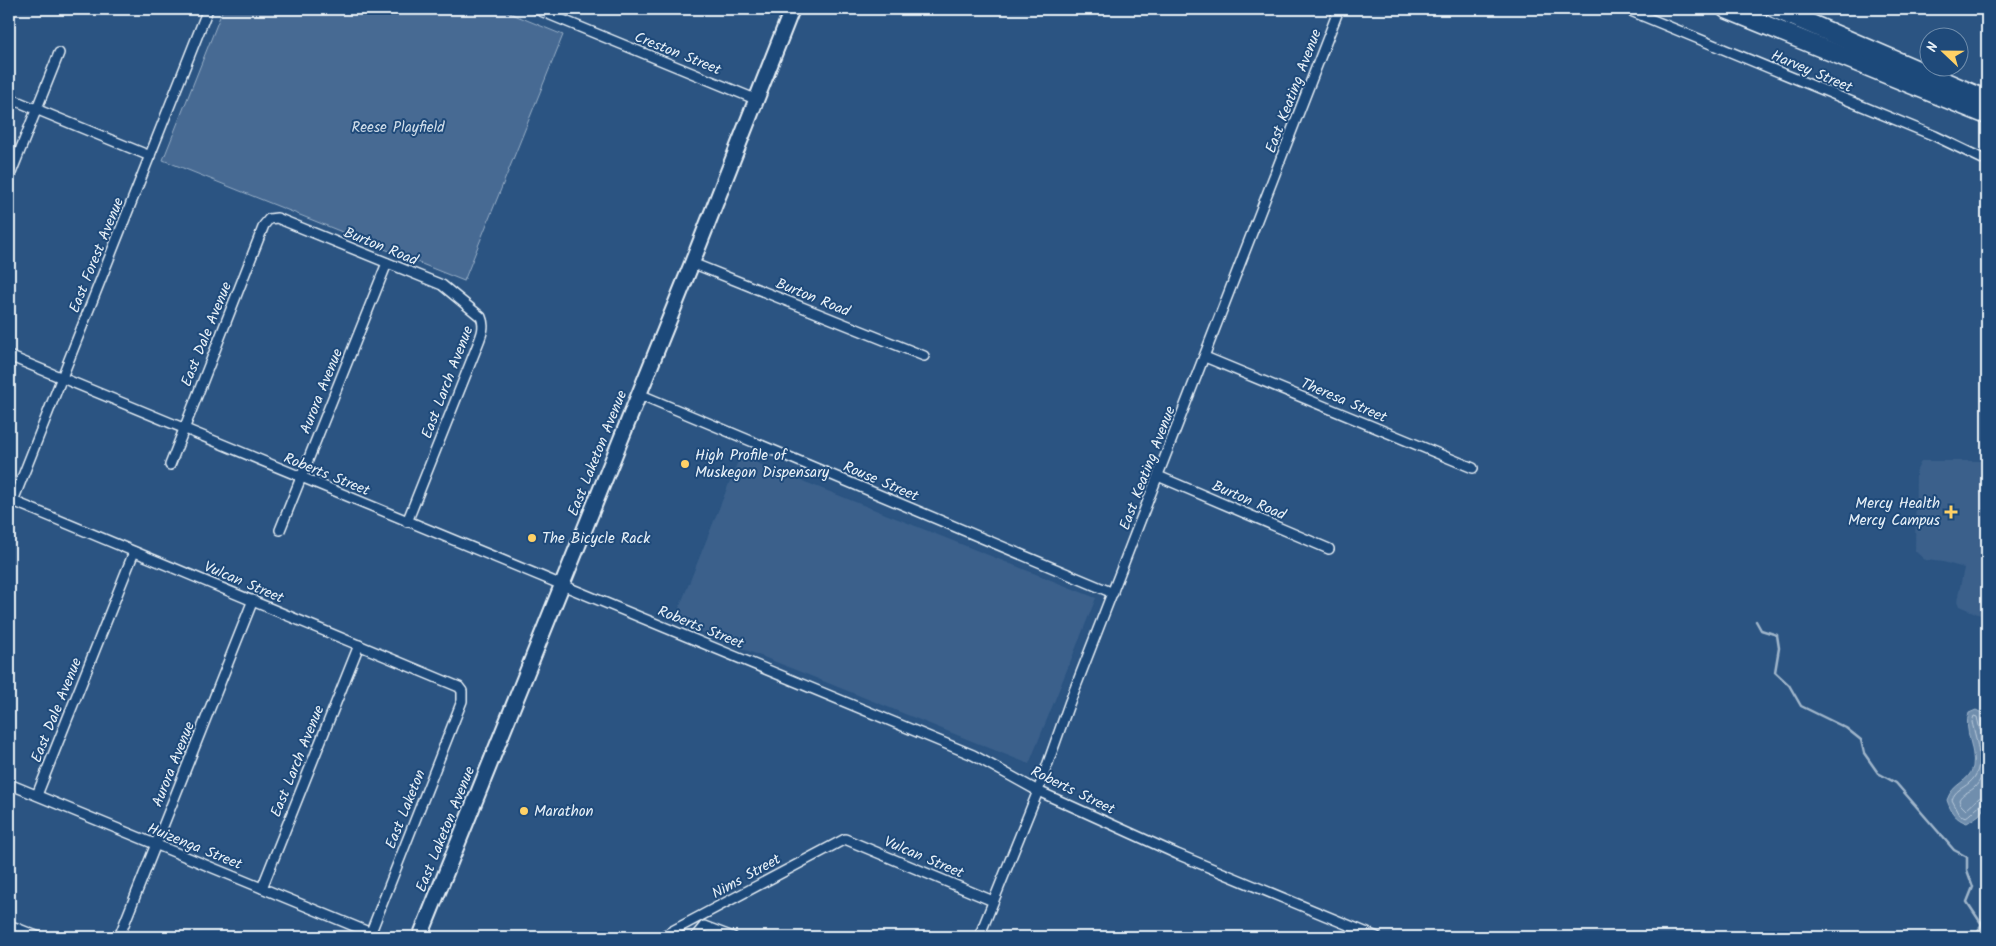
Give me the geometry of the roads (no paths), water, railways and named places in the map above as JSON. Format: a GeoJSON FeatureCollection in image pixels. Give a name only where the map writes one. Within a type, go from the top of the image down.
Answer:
{"type":"FeatureCollection","features":[{"type":"Feature","properties":{"kind":"highway"},"geometry":{"type":"LineString","coordinates":[[1726,9],[1987,115]]}},
{"type":"Feature","properties":{"kind":"highway"},"geometry":{"type":"LineString","coordinates":[[1776,9],[1987,100]]}},
{"type":"Feature","properties":{"kind":"main road","name":"East Laketon Avenue"},"geometry":{"type":"LineString","coordinates":[[420,937],[692,263],[792,9]]}},
{"type":"Feature","properties":{"kind":"street","name":"East Forest Avenue"},"geometry":{"type":"LineString","coordinates":[[9,511],[208,9]]}},
{"type":"Feature","properties":{"kind":"street","name":"Creston Street"},"geometry":{"type":"LineString","coordinates":[[536,9],[755,99]]}},
{"type":"Feature","properties":{"kind":"street","name":"East Keating Avenue"},"geometry":{"type":"LineString","coordinates":[[978,937],[1038,790],[1069,704],[1340,9]]}},
{"type":"Feature","properties":{"kind":"street","name":"Harvey Street"},"geometry":{"type":"LineString","coordinates":[[1626,9],[1922,131],[1987,161]]}},
{"type":"Feature","properties":{"kind":"street"},"geometry":{"type":"LineString","coordinates":[[9,178],[59,54]]}},
{"type":"Feature","properties":{"kind":"street"},"geometry":{"type":"LineString","coordinates":[[9,98],[150,156]]}},
{"type":"Feature","properties":{"kind":"street","name":"Burton Road"},"geometry":{"type":"LineString","coordinates":[[273,218],[282,219],[442,285],[474,311]]}},
{"type":"Feature","properties":{"kind":"street","name":"East Dale Avenue"},"geometry":{"type":"LineString","coordinates":[[170,465],[264,225],[269,219],[273,218]]}},
{"type":"Feature","properties":{"kind":"street","name":"Aurora Avenue"},"geometry":{"type":"LineString","coordinates":[[280,530],[387,263]]}},
{"type":"Feature","properties":{"kind":"street","name":"Burton Road"},"geometry":{"type":"LineString","coordinates":[[692,263],[924,356]]}},
{"type":"Feature","properties":{"kind":"street","name":"East Larch Avenue"},"geometry":{"type":"LineString","coordinates":[[407,522],[484,329],[481,316],[474,311]]}},
{"type":"Feature","properties":{"kind":"street","name":"Roberts Street"},"geometry":{"type":"LineString","coordinates":[[9,356],[973,755],[1038,790],[1186,858],[1377,937]]}},
{"type":"Feature","properties":{"kind":"street","name":"Theresa Street"},"geometry":{"type":"LineString","coordinates":[[1205,357],[1473,468]]}},
{"type":"Feature","properties":{"kind":"street","name":"Rouse Street"},"geometry":{"type":"LineString","coordinates":[[639,394],[1113,593]]}},
{"type":"Feature","properties":{"kind":"street","name":"Burton Road"},"geometry":{"type":"LineString","coordinates":[[1158,476],[1329,549]]}},
{"type":"Feature","properties":{"kind":"street","name":"Vulcan Street"},"geometry":{"type":"LineString","coordinates":[[13,500],[456,685],[462,691]]}},
{"type":"Feature","properties":{"kind":"street","name":"East Dale Avenue"},"geometry":{"type":"LineString","coordinates":[[38,795],[134,552]]}},
{"type":"Feature","properties":{"kind":"street","name":"Aurora Avenue"},"geometry":{"type":"LineString","coordinates":[[119,937],[253,600]]}},
{"type":"Feature","properties":{"kind":"street","name":"East Larch Avenue"},"geometry":{"type":"LineString","coordinates":[[262,888],[359,645]]}},
{"type":"Feature","properties":{"kind":"street","name":"East Laketon"},"geometry":{"type":"LineString","coordinates":[[370,935],[462,701],[462,691]]}},
{"type":"Feature","properties":{"kind":"street","name":"Huizenga Street"},"geometry":{"type":"LineString","coordinates":[[9,784],[262,888],[370,935]]}},
{"type":"Feature","properties":{"kind":"street","name":"Vulcan Street"},"geometry":{"type":"LineString","coordinates":[[845,839],[993,901]]}},
{"type":"Feature","properties":{"kind":"street","name":"Nims Street"},"geometry":{"type":"LineString","coordinates":[[661,937],[845,839]]}},
{"type":"Feature","properties":{"kind":"street"},"geometry":{"type":"LineString","coordinates":[[9,925],[39,937]]}},
{"type":"Feature","properties":{"kind":"street"},"geometry":{"type":"LineString","coordinates":[[695,937],[704,926],[733,937]]}},
{"type":"Feature","properties":{"kind":"water"},"geometry":{"type":"Polygon","coordinates":[[[1976,710],[1982,713],[1983,726],[1987,728],[1987,804],[1979,815],[1967,823],[1954,814],[1947,800],[1953,789],[1968,776],[1973,767],[1968,719],[1969,713],[1976,710]]]}},
{"type":"Feature","properties":{"kind":"waterway"},"geometry":{"type":"LineString","coordinates":[[1756,621],[1761,630],[1777,635],[1779,648],[1775,672],[1789,685],[1801,706],[1846,728],[1861,740],[1864,753],[1878,773],[1896,783],[1954,850],[1967,857],[1967,870],[1973,887],[1967,902],[1981,923]]}},
{"type":"Feature","properties":{"kind":"waterway"},"geometry":{"type":"LineString","coordinates":[[1976,937],[1987,911]]}},
{"type":"Feature","properties":{"kind":"place","name":"High Profile of Muskegon Dispensary"},"geometry":{"type":"Point","coordinates":[685,464]}},
{"type":"Feature","properties":{"kind":"place","name":"Mercy Health Mercy Campus"},"geometry":{"type":"Point","coordinates":[1951,512]}},
{"type":"Feature","properties":{"kind":"place","name":"The Bicycle Rack"},"geometry":{"type":"Point","coordinates":[532,538]}},
{"type":"Feature","properties":{"kind":"place","name":"Marathon"},"geometry":{"type":"Point","coordinates":[524,811]}},
{"type":"Feature","properties":{"kind":"park label","name":"Reese Playfield"},"geometry":{"type":"Point","coordinates":[398,127]}}]}
